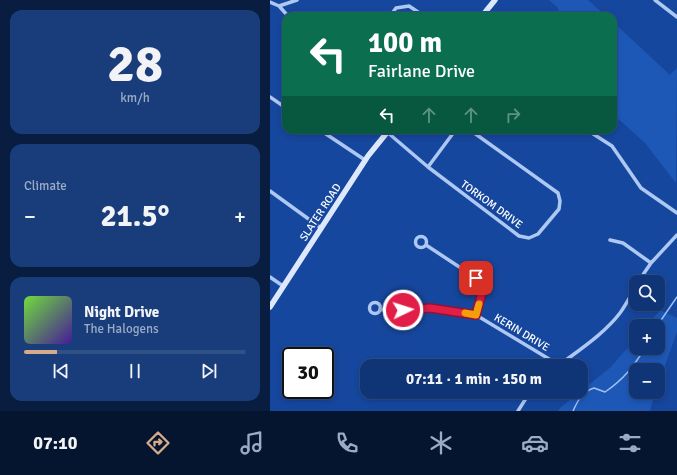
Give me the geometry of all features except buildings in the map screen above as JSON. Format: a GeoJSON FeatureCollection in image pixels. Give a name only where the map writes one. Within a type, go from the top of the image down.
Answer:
{"type":"FeatureCollection","features":[{"type":"Feature","properties":{"kind":"main road"},"geometry":{"type":"LineString","coordinates":[[485,12],[495,0]]}},
{"type":"Feature","properties":{"kind":"main road","name":"SLATER ROAD"},"geometry":{"type":"LineString","coordinates":[[270,307],[366,160],[386,134]]}},
{"type":"Feature","properties":{"kind":"street"},"geometry":{"type":"LineString","coordinates":[[279,6],[297,0]]}},
{"type":"Feature","properties":{"kind":"street"},"geometry":{"type":"LineString","coordinates":[[655,0],[677,17]]}},
{"type":"Feature","properties":{"kind":"street"},"geometry":{"type":"LineString","coordinates":[[270,2],[279,6],[284,12]]}},
{"type":"Feature","properties":{"kind":"street"},"geometry":{"type":"LineString","coordinates":[[393,12],[396,8],[409,6],[418,12]]}},
{"type":"Feature","properties":{"kind":"street"},"geometry":{"type":"LineString","coordinates":[[270,97],[282,105]]}},
{"type":"Feature","properties":{"kind":"street"},"geometry":{"type":"LineString","coordinates":[[326,134],[366,160]]}},
{"type":"Feature","properties":{"kind":"street","name":"TORKOM DRIVE"},"geometry":{"type":"LineString","coordinates":[[391,134],[428,167],[519,236],[528,238],[538,234],[559,209],[560,201],[558,193],[476,134]]}},
{"type":"Feature","properties":{"kind":"street","name":"TORKOM DRIVE"},"geometry":{"type":"LineString","coordinates":[[428,167],[453,134]]}},
{"type":"Feature","properties":{"kind":"street"},"geometry":{"type":"LineString","coordinates":[[594,134],[612,146],[641,188],[677,213]]}},
{"type":"Feature","properties":{"kind":"street"},"geometry":{"type":"LineString","coordinates":[[270,191],[321,228]]}},
{"type":"Feature","properties":{"kind":"street"},"geometry":{"type":"LineString","coordinates":[[643,275],[651,263],[677,235]]}},
{"type":"Feature","properties":{"kind":"street"},"geometry":{"type":"LineString","coordinates":[[610,240],[623,243],[651,263]]}},
{"type":"Feature","properties":{"kind":"street"},"geometry":{"type":"LineString","coordinates":[[426,245],[476,278],[483,289],[476,315]]}},
{"type":"Feature","properties":{"kind":"street"},"geometry":{"type":"LineString","coordinates":[[270,277],[283,286]]}},
{"type":"Feature","properties":{"kind":"street"},"geometry":{"type":"LineString","coordinates":[[567,359],[614,321],[629,298]]}},
{"type":"Feature","properties":{"kind":"street","name":"KERIN DRIVE"},"geometry":{"type":"LineString","coordinates":[[380,309],[389,311],[430,308],[476,315],[547,359]]}},
{"type":"Feature","properties":{"kind":"street"},"geometry":{"type":"LineString","coordinates":[[518,411],[526,399]]}},
{"type":"Feature","properties":{"kind":"shaded area"},"geometry":{"type":"Polygon","coordinates":[[[549,0],[588,0],[602,12],[558,12],[558,8],[549,0]]]}},
{"type":"Feature","properties":{"kind":"shaded area"},"geometry":{"type":"Polygon","coordinates":[[[617,26],[670,75],[677,68],[676,183],[645,143],[617,118],[617,26]]]}},
{"type":"Feature","properties":{"kind":"shaded area"},"geometry":{"type":"Polygon","coordinates":[[[659,311],[677,318],[677,332],[665,365],[665,363],[629,363],[629,399],[653,399],[650,411],[558,411],[571,399],[588,399],[588,385],[611,367],[629,346],[629,355],[665,355],[665,319],[653,319],[659,311]]]}},
{"type":"Feature","properties":{"kind":"waterway"},"geometry":{"type":"LineString","coordinates":[[662,319],[677,297]]}},
{"type":"Feature","properties":{"kind":"waterway"},"geometry":{"type":"LineString","coordinates":[[573,411],[583,394],[594,388],[605,392],[623,378],[641,355]]}},
{"type":"Feature","properties":{"kind":"slow traffic"},"geometry":{"type":"LineString","coordinates":[[465,313],[476,315],[479,304]]}},
{"type":"Feature","properties":{"kind":"route"},"geometry":{"type":"LineString","coordinates":[[403,310],[430,308],[476,315],[483,289],[476,278]]}}]}
